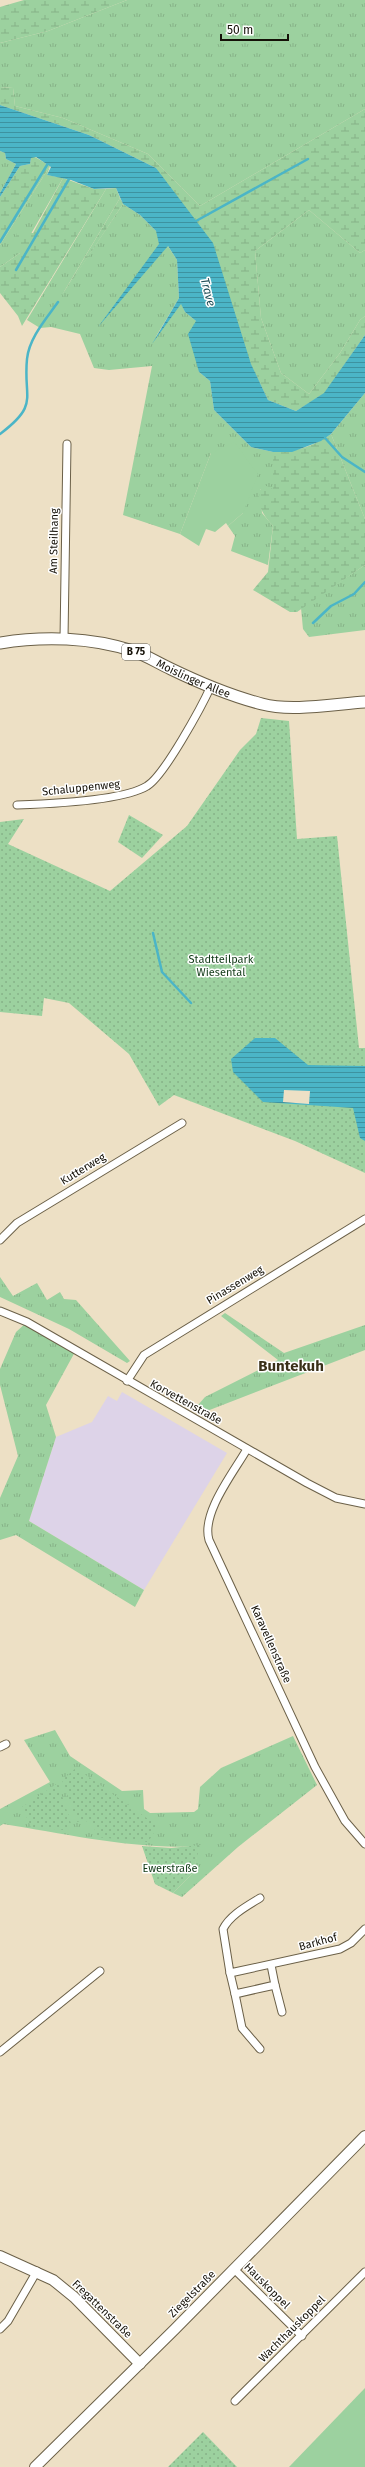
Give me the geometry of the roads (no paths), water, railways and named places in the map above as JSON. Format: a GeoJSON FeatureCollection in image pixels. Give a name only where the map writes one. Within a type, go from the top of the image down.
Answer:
{"type":"FeatureCollection","features":[{"type":"Feature","properties":{"kind":"main road","name":"Moislinger Allee"},"geometry":{"type":"LineString","coordinates":[[0,643],[22,640],[64,639],[101,643],[133,651],[211,686],[272,706],[365,702]]}},
{"type":"Feature","properties":{"kind":"main road","name":"Ziegelstraße"},"geometry":{"type":"LineString","coordinates":[[35,2467],[140,2364],[365,2136]]}},
{"type":"Feature","properties":{"kind":"main road","name":"Fregattenstraße"},"geometry":{"type":"LineString","coordinates":[[0,2256],[37,2271],[53,2280],[74,2297],[140,2364]]}},
{"type":"Feature","properties":{"kind":"street","name":"Am Steilhang"},"geometry":{"type":"LineString","coordinates":[[64,639],[67,444]]}},
{"type":"Feature","properties":{"kind":"street","name":"Schaluppenweg"},"geometry":{"type":"LineString","coordinates":[[17,805],[126,795],[147,786],[157,776],[187,731],[211,686]]}},
{"type":"Feature","properties":{"kind":"street","name":"Kutterweg"},"geometry":{"type":"LineString","coordinates":[[0,1240],[17,1223],[182,1123]]}},
{"type":"Feature","properties":{"kind":"street","name":"Pinassenweg"},"geometry":{"type":"LineString","coordinates":[[127,1381],[144,1355],[365,1220]]}},
{"type":"Feature","properties":{"kind":"street","name":"Korvettenstraße"},"geometry":{"type":"LineString","coordinates":[[0,1311],[26,1322],[127,1381],[336,1498],[365,1504]]}},
{"type":"Feature","properties":{"kind":"street","name":"Karavellenstraße"},"geometry":{"type":"LineString","coordinates":[[248,1449],[210,1512],[206,1530],[209,1540],[315,1767],[345,1821],[365,1844]]}},
{"type":"Feature","properties":{"kind":"street"},"geometry":{"type":"LineString","coordinates":[[260,1898],[244,1908],[226,1924],[223,1929],[230,1974],[242,2028],[260,2049]]}},
{"type":"Feature","properties":{"kind":"street","name":"Barkhof"},"geometry":{"type":"LineString","coordinates":[[230,1974],[340,1949],[350,1943],[365,1929]]}},
{"type":"Feature","properties":{"kind":"street"},"geometry":{"type":"LineString","coordinates":[[271,1965],[282,2012]]}},
{"type":"Feature","properties":{"kind":"street"},"geometry":{"type":"LineString","coordinates":[[0,2052],[100,1971]]}},
{"type":"Feature","properties":{"kind":"street"},"geometry":{"type":"LineString","coordinates":[[235,1994],[275,1985]]}},
{"type":"Feature","properties":{"kind":"street","name":"Hauskoppel"},"geometry":{"type":"LineString","coordinates":[[234,2269],[302,2336]]}},
{"type":"Feature","properties":{"kind":"street"},"geometry":{"type":"LineString","coordinates":[[0,2329],[8,2321],[37,2271]]}},
{"type":"Feature","properties":{"kind":"street","name":"Wachthauskoppel"},"geometry":{"type":"LineString","coordinates":[[235,2401],[365,2272]]}},
{"type":"Feature","properties":{"kind":"water","name":"Trave"},"geometry":{"type":"Polygon","coordinates":[[[0,105],[89,135],[156,168],[213,243],[251,364],[268,400],[296,411],[324,393],[365,335],[365,393],[331,434],[321,441],[292,452],[273,452],[251,447],[214,410],[210,381],[199,372],[188,334],[196,321],[185,312],[181,304],[152,344],[179,298],[177,260],[168,246],[98,327],[159,244],[156,231],[140,215],[123,204],[116,188],[94,189],[71,180],[47,175],[51,167],[36,157],[31,158],[30,164],[20,166],[0,197],[0,193],[16,164],[6,159],[5,153],[0,151],[0,105]]]}},
{"type":"Feature","properties":{"kind":"water"},"geometry":{"type":"Polygon","coordinates":[[[255,1038],[275,1038],[308,1065],[365,1066],[365,1141],[360,1138],[353,1108],[263,1102],[233,1072],[231,1059],[255,1038]]]}},
{"type":"Feature","properties":{"kind":"waterway"},"geometry":{"type":"LineString","coordinates":[[196,221],[308,159]]}},
{"type":"Feature","properties":{"kind":"waterway"},"geometry":{"type":"LineString","coordinates":[[0,242],[47,165]]}},
{"type":"Feature","properties":{"kind":"waterway"},"geometry":{"type":"LineString","coordinates":[[16,270],[69,179]]}},
{"type":"Feature","properties":{"kind":"waterway"},"geometry":{"type":"LineString","coordinates":[[0,434],[21,415],[25,408],[27,400],[26,372],[28,351],[39,329],[58,302]]}},
{"type":"Feature","properties":{"kind":"waterway"},"geometry":{"type":"LineString","coordinates":[[325,438],[342,457],[365,472]]}},
{"type":"Feature","properties":{"kind":"waterway"},"geometry":{"type":"LineString","coordinates":[[313,623],[331,606],[354,594],[365,582]]}},
{"type":"Feature","properties":{"kind":"waterway"},"geometry":{"type":"LineString","coordinates":[[153,933],[162,972],[191,1003]]}},
{"type":"Feature","properties":{"kind":"district","name":"Buntekuh"},"geometry":{"type":"Point","coordinates":[291,1366]}},
{"type":"Feature","properties":{"kind":"park label","name":"Stadtteilpark Wiesental"},"geometry":{"type":"Point","coordinates":[221,965]}},
{"type":"Feature","properties":{"kind":"park label","name":"Ewerstraße"},"geometry":{"type":"Point","coordinates":[170,1868]}}]}
